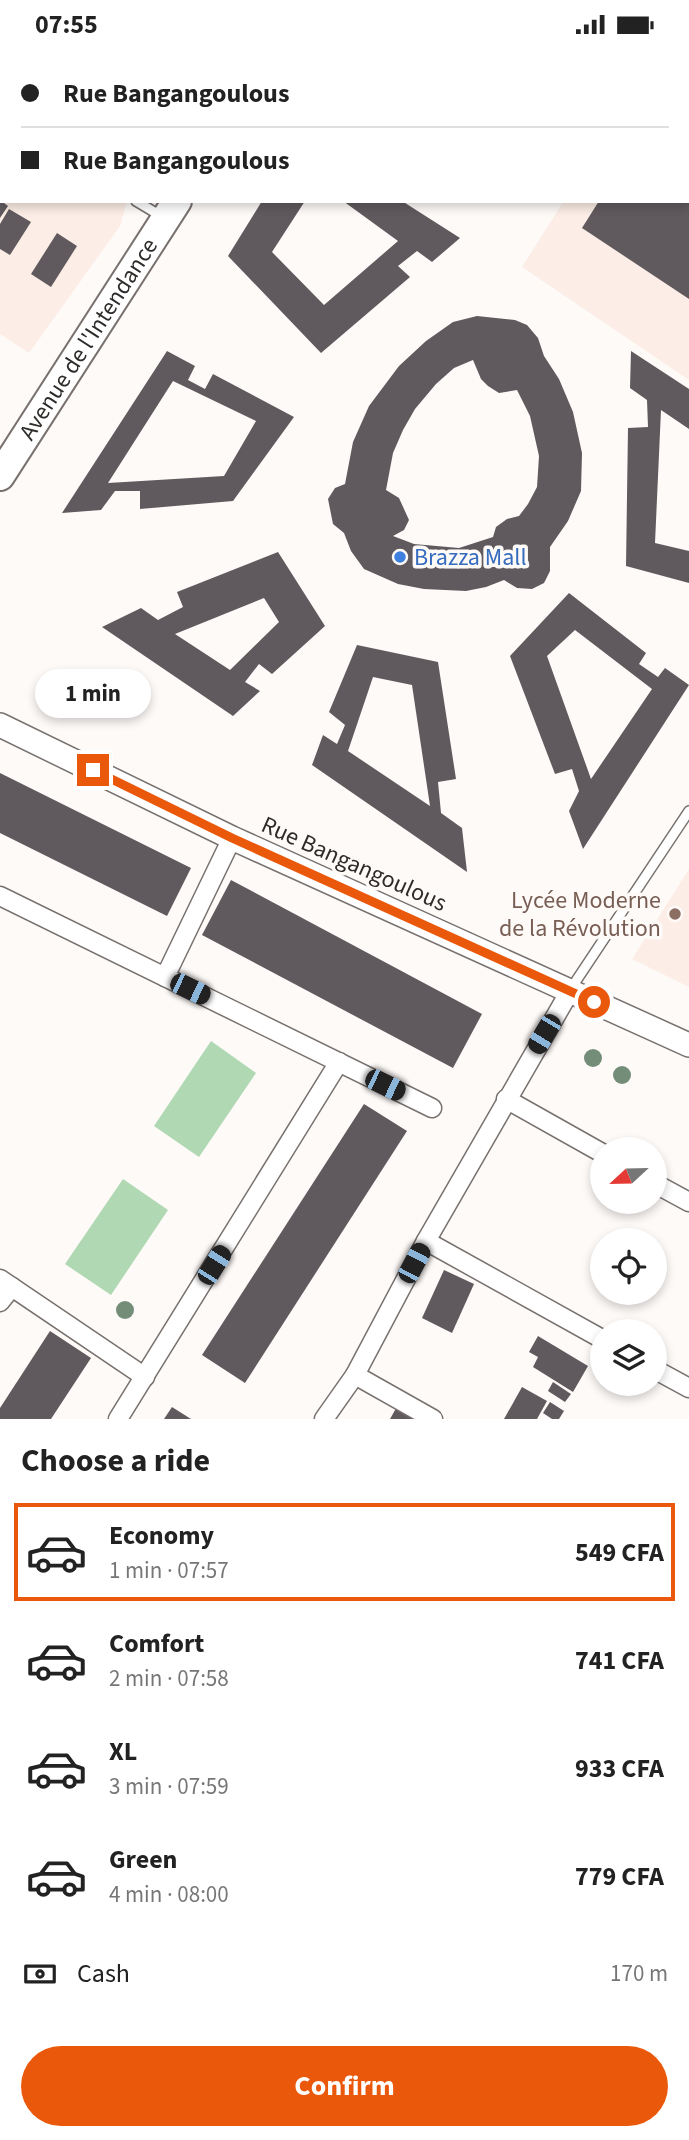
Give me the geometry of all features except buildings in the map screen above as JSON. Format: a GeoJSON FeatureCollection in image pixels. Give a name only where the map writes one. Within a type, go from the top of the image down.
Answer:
{"type":"FeatureCollection","features":[{"type":"Feature","properties":{"kind":"main road","name":"Avenue de l'Intendance"},"geometry":{"type":"LineString","coordinates":[[0,476],[172,210]]}},
{"type":"Feature","properties":{"kind":"street","name":"Rue Bangangoulous"},"geometry":{"type":"LineString","coordinates":[[0,725],[232,838],[689,1045]]}},
{"type":"Feature","properties":{"kind":"street"},"geometry":{"type":"LineString","coordinates":[[165,977],[232,838]]}},
{"type":"Feature","properties":{"kind":"street"},"geometry":{"type":"LineString","coordinates":[[0,896],[432,1108]]}},
{"type":"Feature","properties":{"kind":"street"},"geometry":{"type":"LineString","coordinates":[[324,1419],[355,1375],[426,1241],[570,991]]}},
{"type":"Feature","properties":{"kind":"street"},"geometry":{"type":"LineString","coordinates":[[118,1419],[339,1062]]}},
{"type":"Feature","properties":{"kind":"street"},"geometry":{"type":"LineString","coordinates":[[506,1099],[590,1146]]}},
{"type":"Feature","properties":{"kind":"street"},"geometry":{"type":"LineString","coordinates":[[667,1190],[689,1202]]}},
{"type":"Feature","properties":{"kind":"street"},"geometry":{"type":"LineString","coordinates":[[426,1241],[590,1332]]}},
{"type":"Feature","properties":{"kind":"street"},"geometry":{"type":"LineString","coordinates":[[0,1302],[6,1283],[145,1377]]}},
{"type":"Feature","properties":{"kind":"street"},"geometry":{"type":"LineString","coordinates":[[355,1375],[433,1419]]}},
{"type":"Feature","properties":{"kind":"street"},"geometry":{"type":"LineString","coordinates":[[667,1376],[689,1388]]}},
{"type":"Feature","properties":{"kind":"lane"},"geometry":{"type":"LineString","coordinates":[[144,203],[172,210]]}},
{"type":"Feature","properties":{"kind":"lane"},"geometry":{"type":"LineString","coordinates":[[570,991],[689,811]]}},
{"type":"Feature","properties":{"kind":"shaded area"},"geometry":{"type":"Polygon","coordinates":[[[0,203],[126,203],[120,226],[29,353],[0,334],[0,203]]]}},
{"type":"Feature","properties":{"kind":"shaded area"},"geometry":{"type":"Polygon","coordinates":[[[563,203],[689,203],[689,380],[522,267],[563,203]]]}},
{"type":"Feature","properties":{"kind":"shaded area","name":"Lycée Moderne de la Révolution"},"geometry":{"type":"Polygon","coordinates":[[[689,869],[689,987],[632,959],[689,869]]]}},
{"type":"Feature","properties":{"kind":"green space"},"geometry":{"type":"Polygon","coordinates":[[[211,1041],[256,1073],[199,1157],[154,1126],[211,1041]]]}},
{"type":"Feature","properties":{"kind":"green space"},"geometry":{"type":"Polygon","coordinates":[[[123,1179],[168,1210],[111,1295],[65,1264],[123,1179]]]}},
{"type":"Feature","properties":{"kind":"place","name":"Brazza Mall"},"geometry":{"type":"Point","coordinates":[400,557]}},
{"type":"Feature","properties":{"kind":"place","name":"Lycée Moderne de la Révolution"},"geometry":{"type":"Point","coordinates":[675,914]}},
{"type":"Feature","properties":{"kind":"route"},"geometry":{"type":"LineString","coordinates":[[93,770],[232,838],[594,1002]]}}]}
